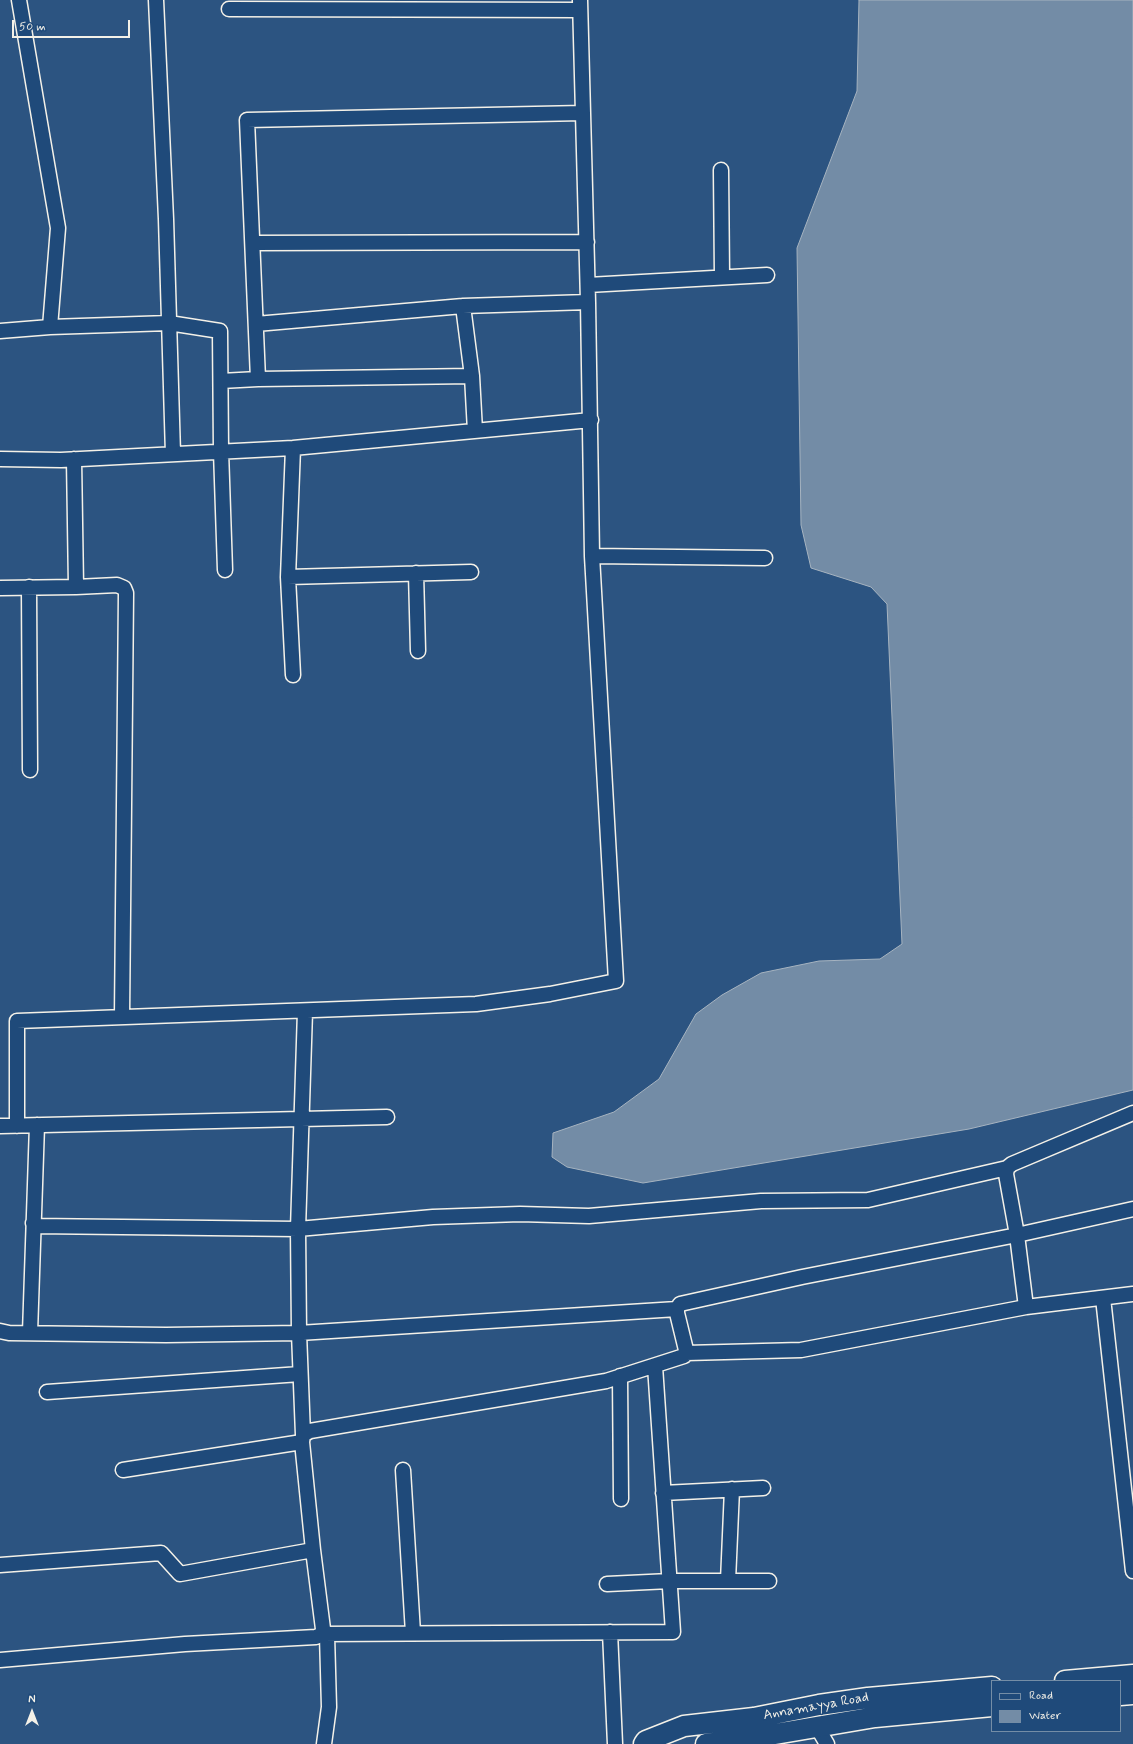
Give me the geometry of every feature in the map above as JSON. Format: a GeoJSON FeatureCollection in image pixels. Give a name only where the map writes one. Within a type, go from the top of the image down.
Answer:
{"type":"FeatureCollection","features":[{"type":"Feature","properties":{"kind":"street"},"geometry":{"type":"LineString","coordinates":[[19,0],[58,228],[50,327]]}},
{"type":"Feature","properties":{"kind":"street"},"geometry":{"type":"LineString","coordinates":[[156,0],[173,454]]}},
{"type":"Feature","properties":{"kind":"street"},"geometry":{"type":"LineString","coordinates":[[17,1126],[17,1021],[476,1004],[550,994],[616,981],[592,556],[591,420],[580,5],[229,9]]}},
{"type":"Feature","properties":{"kind":"street"},"geometry":{"type":"LineString","coordinates":[[258,379],[247,120],[583,113]]}},
{"type":"Feature","properties":{"kind":"street"},"geometry":{"type":"LineString","coordinates":[[721,170],[722,277]]}},
{"type":"Feature","properties":{"kind":"street"},"geometry":{"type":"LineString","coordinates":[[253,243],[587,242]]}},
{"type":"Feature","properties":{"kind":"street"},"geometry":{"type":"LineString","coordinates":[[588,285],[767,275]]}},
{"type":"Feature","properties":{"kind":"street"},"geometry":{"type":"LineString","coordinates":[[256,324],[463,306],[588,302]]}},
{"type":"Feature","properties":{"kind":"street"},"geometry":{"type":"LineString","coordinates":[[463,306],[472,376],[475,431]]}},
{"type":"Feature","properties":{"kind":"street"},"geometry":{"type":"LineString","coordinates":[[0,331],[50,327],[169,323],[220,331],[221,451],[225,570]]}},
{"type":"Feature","properties":{"kind":"street"},"geometry":{"type":"LineString","coordinates":[[221,381],[258,379],[472,376]]}},
{"type":"Feature","properties":{"kind":"street"},"geometry":{"type":"LineString","coordinates":[[0,459],[74,459],[293,448],[591,420]]}},
{"type":"Feature","properties":{"kind":"street"},"geometry":{"type":"LineString","coordinates":[[293,448],[288,578],[293,675]]}},
{"type":"Feature","properties":{"kind":"street"},"geometry":{"type":"LineString","coordinates":[[74,459],[76,587]]}},
{"type":"Feature","properties":{"kind":"street"},"geometry":{"type":"LineString","coordinates":[[592,556],[765,558]]}},
{"type":"Feature","properties":{"kind":"street"},"geometry":{"type":"LineString","coordinates":[[288,578],[471,572]]}},
{"type":"Feature","properties":{"kind":"street"},"geometry":{"type":"LineString","coordinates":[[416,573],[418,651]]}},
{"type":"Feature","properties":{"kind":"street"},"geometry":{"type":"LineString","coordinates":[[0,588],[117,585],[124,588],[126,593],[122,1017]]}},
{"type":"Feature","properties":{"kind":"street"},"geometry":{"type":"LineString","coordinates":[[29,587],[30,770]]}},
{"type":"Feature","properties":{"kind":"street"},"geometry":{"type":"LineString","coordinates":[[304,1011],[298,1229],[300,1374],[303,1438],[313,1550],[324,1634],[329,1707],[324,1744]]}},
{"type":"Feature","properties":{"kind":"street"},"geometry":{"type":"LineString","coordinates":[[33,1224],[298,1229],[434,1217],[520,1214],[589,1216],[761,1201],[868,1200],[1007,1168],[1012,1164],[1133,1113]]}},
{"type":"Feature","properties":{"kind":"street"},"geometry":{"type":"LineString","coordinates":[[0,1126],[387,1117]]}},
{"type":"Feature","properties":{"kind":"street"},"geometry":{"type":"LineString","coordinates":[[30,1333],[36,1125]]}},
{"type":"Feature","properties":{"kind":"street"},"geometry":{"type":"LineString","coordinates":[[1007,1168],[1006,1174],[1017,1235],[1026,1307]]}},
{"type":"Feature","properties":{"kind":"street"},"geometry":{"type":"LineString","coordinates":[[686,1353],[677,1309],[680,1304],[802,1277],[1017,1235],[1133,1209]]}},
{"type":"Feature","properties":{"kind":"street"},"geometry":{"type":"LineString","coordinates":[[124,1470],[303,1438],[310,1431],[606,1381],[684,1356],[686,1353],[801,1350],[1026,1307],[1133,1294]]}},
{"type":"Feature","properties":{"kind":"street"},"geometry":{"type":"LineString","coordinates":[[1103,1298],[1133,1571]]}},
{"type":"Feature","properties":{"kind":"street"},"geometry":{"type":"LineString","coordinates":[[0,1331],[30,1333],[166,1335],[299,1333],[677,1309]]}},
{"type":"Feature","properties":{"kind":"street"},"geometry":{"type":"LineString","coordinates":[[0,1660],[185,1644],[316,1637],[324,1634],[673,1632],[654,1366]]}},
{"type":"Feature","properties":{"kind":"street"},"geometry":{"type":"LineString","coordinates":[[47,1392],[300,1374]]}},
{"type":"Feature","properties":{"kind":"street"},"geometry":{"type":"LineString","coordinates":[[620,1376],[621,1499]]}},
{"type":"Feature","properties":{"kind":"street"},"geometry":{"type":"LineString","coordinates":[[403,1470],[413,1633]]}},
{"type":"Feature","properties":{"kind":"street"},"geometry":{"type":"LineString","coordinates":[[664,1492],[763,1488]]}},
{"type":"Feature","properties":{"kind":"street"},"geometry":{"type":"LineString","coordinates":[[728,1581],[732,1489]]}},
{"type":"Feature","properties":{"kind":"street"},"geometry":{"type":"LineString","coordinates":[[0,1565],[161,1553],[180,1574],[313,1550]]}},
{"type":"Feature","properties":{"kind":"street"},"geometry":{"type":"LineString","coordinates":[[607,1584],[670,1581],[769,1581]]}},
{"type":"Feature","properties":{"kind":"street"},"geometry":{"type":"LineString","coordinates":[[610,1632],[615,1744]]}},
{"type":"Feature","properties":{"kind":"street"},"geometry":{"type":"LineString","coordinates":[[1076,1680],[1133,1675]]}},
{"type":"Feature","properties":{"kind":"street","name":"Annamayya Road"},"geometry":{"type":"LineString","coordinates":[[644,1744],[646,1741],[684,1726],[754,1718],[819,1705],[868,1698],[991,1687]]}},
{"type":"Feature","properties":{"kind":"street"},"geometry":{"type":"LineString","coordinates":[[1121,1695],[1133,1694]]}},
{"type":"Feature","properties":{"kind":"street","name":"Annamayya Road"},"geometry":{"type":"LineString","coordinates":[[706,1744],[822,1736],[875,1717],[991,1706]]}},
{"type":"Feature","properties":{"kind":"water"},"geometry":{"type":"Polygon","coordinates":[[[859,0],[1133,0],[1133,1090],[969,1129],[643,1183],[567,1167],[552,1157],[553,1133],[614,1112],[659,1079],[696,1014],[722,995],[761,973],[819,961],[880,959],[902,944],[887,604],[871,587],[811,568],[801,525],[797,248],[857,91],[859,0]]]}}]}
